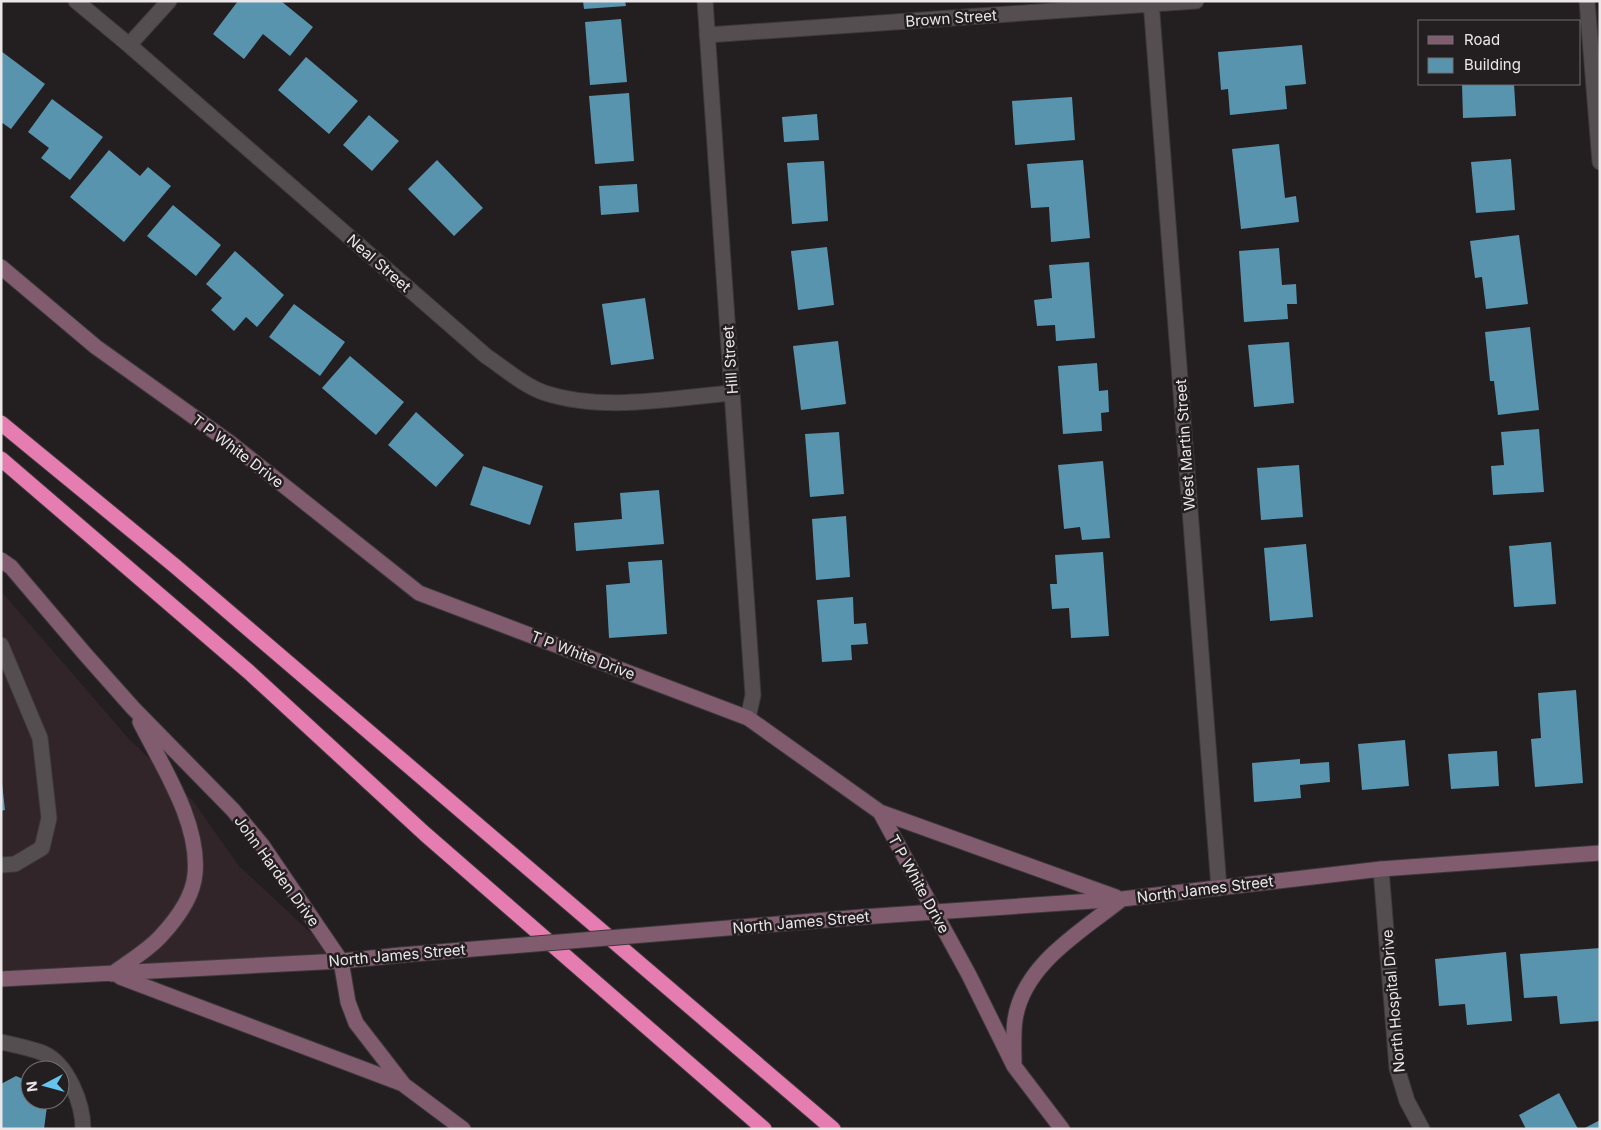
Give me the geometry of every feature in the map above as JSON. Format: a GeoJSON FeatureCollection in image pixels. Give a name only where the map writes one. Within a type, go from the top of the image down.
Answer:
{"type":"FeatureCollection","features":[{"type":"Feature","properties":{"kind":"highway"},"geometry":{"type":"LineString","coordinates":[[1,423],[175,566],[833,1129]]}},
{"type":"Feature","properties":{"kind":"highway"},"geometry":{"type":"LineString","coordinates":[[1,459],[249,672],[425,834],[764,1129]]}},
{"type":"Feature","properties":{"kind":"main road","name":"T P White Drive"},"geometry":{"type":"LineString","coordinates":[[1,267],[96,347],[229,442],[420,593],[748,718],[880,812],[969,975],[1014,1066],[1062,1129]]}},
{"type":"Feature","properties":{"kind":"main road","name":"John Harden Drive"},"geometry":{"type":"LineString","coordinates":[[1,560],[11,567],[133,708],[245,824],[262,845],[341,961],[348,1002],[356,1023],[404,1084],[463,1129]]}},
{"type":"Feature","properties":{"kind":"main road"},"geometry":{"type":"LineString","coordinates":[[112,974],[160,938],[184,907],[195,876],[195,852],[184,809],[133,708]]}},
{"type":"Feature","properties":{"kind":"main road"},"geometry":{"type":"LineString","coordinates":[[880,812],[1122,899]]}},
{"type":"Feature","properties":{"kind":"main road","name":"North James Street"},"geometry":{"type":"LineString","coordinates":[[1,980],[341,961],[862,917],[1122,899],[1382,869],[1600,853]]}},
{"type":"Feature","properties":{"kind":"main road"},"geometry":{"type":"LineString","coordinates":[[1014,1066],[1015,1020],[1026,989],[1052,954],[1122,899]]}},
{"type":"Feature","properties":{"kind":"main road"},"geometry":{"type":"LineString","coordinates":[[112,974],[404,1084]]}},
{"type":"Feature","properties":{"kind":"street","name":"Neal Street"},"geometry":{"type":"LineString","coordinates":[[76,1],[486,356],[527,384],[543,392],[595,403],[732,393]]}},
{"type":"Feature","properties":{"kind":"street"},"geometry":{"type":"LineString","coordinates":[[129,45],[169,1]]}},
{"type":"Feature","properties":{"kind":"street","name":"Hill Street"},"geometry":{"type":"LineString","coordinates":[[705,1],[753,695],[748,718]]}},
{"type":"Feature","properties":{"kind":"street","name":"Brown Street"},"geometry":{"type":"LineString","coordinates":[[707,36],[1196,1]]}},
{"type":"Feature","properties":{"kind":"street"},"geometry":{"type":"LineString","coordinates":[[1587,1],[1600,162]]}},
{"type":"Feature","properties":{"kind":"street","name":"West Martin Street"},"geometry":{"type":"LineString","coordinates":[[1151,3],[1219,888]]}},
{"type":"Feature","properties":{"kind":"street"},"geometry":{"type":"LineString","coordinates":[[1,645],[40,738],[49,818],[42,848],[15,864],[1,864]]}},
{"type":"Feature","properties":{"kind":"street","name":"North Hospital Drive"},"geometry":{"type":"LineString","coordinates":[[1382,869],[1397,1068],[1407,1101],[1422,1129]]}},
{"type":"Feature","properties":{"kind":"street"},"geometry":{"type":"LineString","coordinates":[[1,1042],[44,1054],[60,1068],[74,1087],[83,1112],[83,1129]]}},
{"type":"Feature","properties":{"kind":"shaded area"},"geometry":{"type":"Polygon","coordinates":[[[1,591],[129,739],[193,801],[239,866],[341,961],[1,979],[1,591]]]}},
{"type":"Feature","properties":{"kind":"building"},"geometry":{"type":"Polygon","coordinates":[[[238,1],[281,1],[313,27],[290,56],[263,34],[244,59],[213,34],[238,1]]]}},
{"type":"Feature","properties":{"kind":"building"},"geometry":{"type":"Polygon","coordinates":[[[583,1],[625,1],[626,6],[584,9],[583,1]]]}},
{"type":"Feature","properties":{"kind":"building"},"geometry":{"type":"Polygon","coordinates":[[[621,19],[627,82],[590,85],[585,22],[621,19]]]}},
{"type":"Feature","properties":{"kind":"building"},"geometry":{"type":"Polygon","coordinates":[[[1302,45],[1306,84],[1285,86],[1287,109],[1230,115],[1228,89],[1221,90],[1218,52],[1302,45]]]}},
{"type":"Feature","properties":{"kind":"building"},"geometry":{"type":"Polygon","coordinates":[[[1,51],[45,84],[11,129],[1,122],[1,51]]]}},
{"type":"Feature","properties":{"kind":"building"},"geometry":{"type":"Polygon","coordinates":[[[306,57],[358,101],[329,134],[278,90],[306,57]]]}},
{"type":"Feature","properties":{"kind":"building"},"geometry":{"type":"Polygon","coordinates":[[[1462,85],[1514,85],[1516,116],[1463,118],[1462,85]]]}},
{"type":"Feature","properties":{"kind":"building"},"geometry":{"type":"Polygon","coordinates":[[[629,93],[634,161],[595,164],[589,96],[629,93]]]}},
{"type":"Feature","properties":{"kind":"building"},"geometry":{"type":"Polygon","coordinates":[[[1072,97],[1075,140],[1015,145],[1012,101],[1072,97]]]}},
{"type":"Feature","properties":{"kind":"building"},"geometry":{"type":"Polygon","coordinates":[[[52,99],[103,137],[70,180],[41,158],[49,148],[28,132],[52,99]]]}},
{"type":"Feature","properties":{"kind":"building"},"geometry":{"type":"Polygon","coordinates":[[[817,114],[819,140],[784,142],[782,117],[817,114]]]}},
{"type":"Feature","properties":{"kind":"building"},"geometry":{"type":"Polygon","coordinates":[[[369,115],[399,141],[372,171],[343,145],[369,115]]]}},
{"type":"Feature","properties":{"kind":"building"},"geometry":{"type":"Polygon","coordinates":[[[1279,144],[1285,198],[1296,196],[1299,222],[1241,229],[1232,149],[1279,144]]]}},
{"type":"Feature","properties":{"kind":"building"},"geometry":{"type":"Polygon","coordinates":[[[109,150],[140,176],[148,167],[171,186],[124,242],[70,197],[109,150]]]}},
{"type":"Feature","properties":{"kind":"building"},"geometry":{"type":"Polygon","coordinates":[[[1511,159],[1515,210],[1476,213],[1471,162],[1511,159]]]}},
{"type":"Feature","properties":{"kind":"building"},"geometry":{"type":"Polygon","coordinates":[[[437,160],[483,208],[454,236],[408,189],[437,160]]]}},
{"type":"Feature","properties":{"kind":"building"},"geometry":{"type":"Polygon","coordinates":[[[1083,160],[1090,238],[1051,242],[1049,207],[1031,208],[1027,164],[1083,160]]]}},
{"type":"Feature","properties":{"kind":"building"},"geometry":{"type":"Polygon","coordinates":[[[824,161],[828,221],[792,224],[787,163],[824,161]]]}},
{"type":"Feature","properties":{"kind":"building"},"geometry":{"type":"Polygon","coordinates":[[[637,184],[639,212],[601,215],[599,186],[637,184]]]}},
{"type":"Feature","properties":{"kind":"building"},"geometry":{"type":"Polygon","coordinates":[[[173,205],[221,245],[196,276],[147,236],[173,205]]]}},
{"type":"Feature","properties":{"kind":"building"},"geometry":{"type":"Polygon","coordinates":[[[1519,235],[1528,304],[1486,309],[1482,277],[1475,278],[1470,241],[1519,235]]]}},
{"type":"Feature","properties":{"kind":"building"},"geometry":{"type":"Polygon","coordinates":[[[827,247],[834,305],[798,310],[791,251],[827,247]]]}},
{"type":"Feature","properties":{"kind":"building"},"geometry":{"type":"Polygon","coordinates":[[[1279,248],[1282,285],[1296,284],[1297,304],[1287,304],[1288,319],[1244,322],[1239,251],[1279,248]]]}},
{"type":"Feature","properties":{"kind":"building"},"geometry":{"type":"Polygon","coordinates":[[[235,251],[284,295],[257,327],[246,317],[234,331],[211,310],[222,298],[206,284],[235,251]]]}},
{"type":"Feature","properties":{"kind":"building"},"geometry":{"type":"Polygon","coordinates":[[[1089,262],[1095,338],[1056,341],[1055,325],[1037,326],[1034,300],[1052,298],[1049,265],[1089,262]]]}},
{"type":"Feature","properties":{"kind":"building"},"geometry":{"type":"Polygon","coordinates":[[[645,298],[654,359],[611,365],[602,304],[645,298]]]}},
{"type":"Feature","properties":{"kind":"building"},"geometry":{"type":"Polygon","coordinates":[[[294,304],[345,342],[320,376],[269,337],[294,304]]]}},
{"type":"Feature","properties":{"kind":"building"},"geometry":{"type":"Polygon","coordinates":[[[1530,327],[1539,410],[1498,415],[1494,381],[1490,381],[1485,332],[1530,327]]]}},
{"type":"Feature","properties":{"kind":"building"},"geometry":{"type":"Polygon","coordinates":[[[838,341],[846,404],[801,410],[793,346],[838,341]]]}},
{"type":"Feature","properties":{"kind":"building"},"geometry":{"type":"Polygon","coordinates":[[[1289,342],[1294,403],[1254,407],[1248,345],[1289,342]]]}},
{"type":"Feature","properties":{"kind":"building"},"geometry":{"type":"Polygon","coordinates":[[[350,356],[404,402],[376,435],[322,388],[350,356]]]}},
{"type":"Feature","properties":{"kind":"building"},"geometry":{"type":"Polygon","coordinates":[[[1097,363],[1099,391],[1108,390],[1109,412],[1101,413],[1102,431],[1063,434],[1058,366],[1097,363]]]}},
{"type":"Feature","properties":{"kind":"building"},"geometry":{"type":"Polygon","coordinates":[[[416,412],[464,455],[436,487],[388,445],[416,412]]]}},
{"type":"Feature","properties":{"kind":"building"},"geometry":{"type":"Polygon","coordinates":[[[1539,429],[1544,492],[1493,495],[1491,466],[1504,465],[1501,432],[1539,429]]]}},
{"type":"Feature","properties":{"kind":"building"},"geometry":{"type":"Polygon","coordinates":[[[839,432],[844,494],[810,497],[805,434],[839,432]]]}},
{"type":"Feature","properties":{"kind":"building"},"geometry":{"type":"Polygon","coordinates":[[[1103,461],[1110,538],[1082,540],[1080,527],[1064,529],[1058,465],[1103,461]]]}},
{"type":"Feature","properties":{"kind":"building"},"geometry":{"type":"Polygon","coordinates":[[[1299,465],[1303,517],[1261,520],[1257,468],[1299,465]]]}},
{"type":"Feature","properties":{"kind":"building"},"geometry":{"type":"Polygon","coordinates":[[[483,466],[543,486],[530,525],[470,505],[483,466]]]}},
{"type":"Feature","properties":{"kind":"building"},"geometry":{"type":"Polygon","coordinates":[[[659,490],[664,544],[576,551],[574,523],[622,519],[620,493],[659,490]]]}},
{"type":"Feature","properties":{"kind":"building"},"geometry":{"type":"Polygon","coordinates":[[[846,516],[850,577],[816,580],[812,519],[846,516]]]}},
{"type":"Feature","properties":{"kind":"building"},"geometry":{"type":"Polygon","coordinates":[[[1551,542],[1556,604],[1514,607],[1509,546],[1551,542]]]}},
{"type":"Feature","properties":{"kind":"building"},"geometry":{"type":"Polygon","coordinates":[[[1306,544],[1313,617],[1270,621],[1264,548],[1306,544]]]}},
{"type":"Feature","properties":{"kind":"building"},"geometry":{"type":"Polygon","coordinates":[[[1103,552],[1109,636],[1071,638],[1069,608],[1052,609],[1050,584],[1057,584],[1055,555],[1103,552]]]}},
{"type":"Feature","properties":{"kind":"building"},"geometry":{"type":"Polygon","coordinates":[[[662,560],[667,634],[609,638],[606,585],[630,583],[628,562],[662,560]]]}},
{"type":"Feature","properties":{"kind":"building"},"geometry":{"type":"Polygon","coordinates":[[[853,597],[854,624],[866,623],[868,644],[851,645],[852,660],[822,662],[817,600],[853,597]]]}},
{"type":"Feature","properties":{"kind":"building"},"geometry":{"type":"Polygon","coordinates":[[[1576,690],[1583,783],[1535,787],[1531,739],[1541,738],[1538,693],[1576,690]]]}},
{"type":"Feature","properties":{"kind":"building"},"geometry":{"type":"Polygon","coordinates":[[[1405,740],[1409,786],[1362,790],[1358,744],[1405,740]]]}},
{"type":"Feature","properties":{"kind":"building"},"geometry":{"type":"Polygon","coordinates":[[[1497,751],[1499,786],[1451,789],[1448,754],[1497,751]]]}},
{"type":"Feature","properties":{"kind":"building"},"geometry":{"type":"Polygon","coordinates":[[[1300,759],[1300,764],[1329,762],[1330,782],[1300,785],[1301,798],[1254,802],[1252,763],[1300,759]]]}},
{"type":"Feature","properties":{"kind":"building"},"geometry":{"type":"Polygon","coordinates":[[[1,774],[5,810],[1,811],[1,774]]]}},
{"type":"Feature","properties":{"kind":"building"},"geometry":{"type":"Polygon","coordinates":[[[1600,948],[1600,1021],[1560,1024],[1557,996],[1524,998],[1520,954],[1600,948]]]}},
{"type":"Feature","properties":{"kind":"building"},"geometry":{"type":"Polygon","coordinates":[[[1506,952],[1512,1021],[1467,1025],[1465,1004],[1439,1006],[1435,959],[1506,952]]]}},
{"type":"Feature","properties":{"kind":"building"},"geometry":{"type":"Polygon","coordinates":[[[16,1076],[20,1078],[20,1110],[46,1110],[44,1129],[1,1129],[1,1084],[16,1076]]]}},
{"type":"Feature","properties":{"kind":"building"},"geometry":{"type":"Polygon","coordinates":[[[1559,1093],[1578,1129],[1526,1129],[1519,1115],[1559,1093]]]}},
{"type":"Feature","properties":{"kind":"building"},"geometry":{"type":"Polygon","coordinates":[[[1600,1120],[1600,1129],[1583,1129],[1600,1120]]]}}]}
